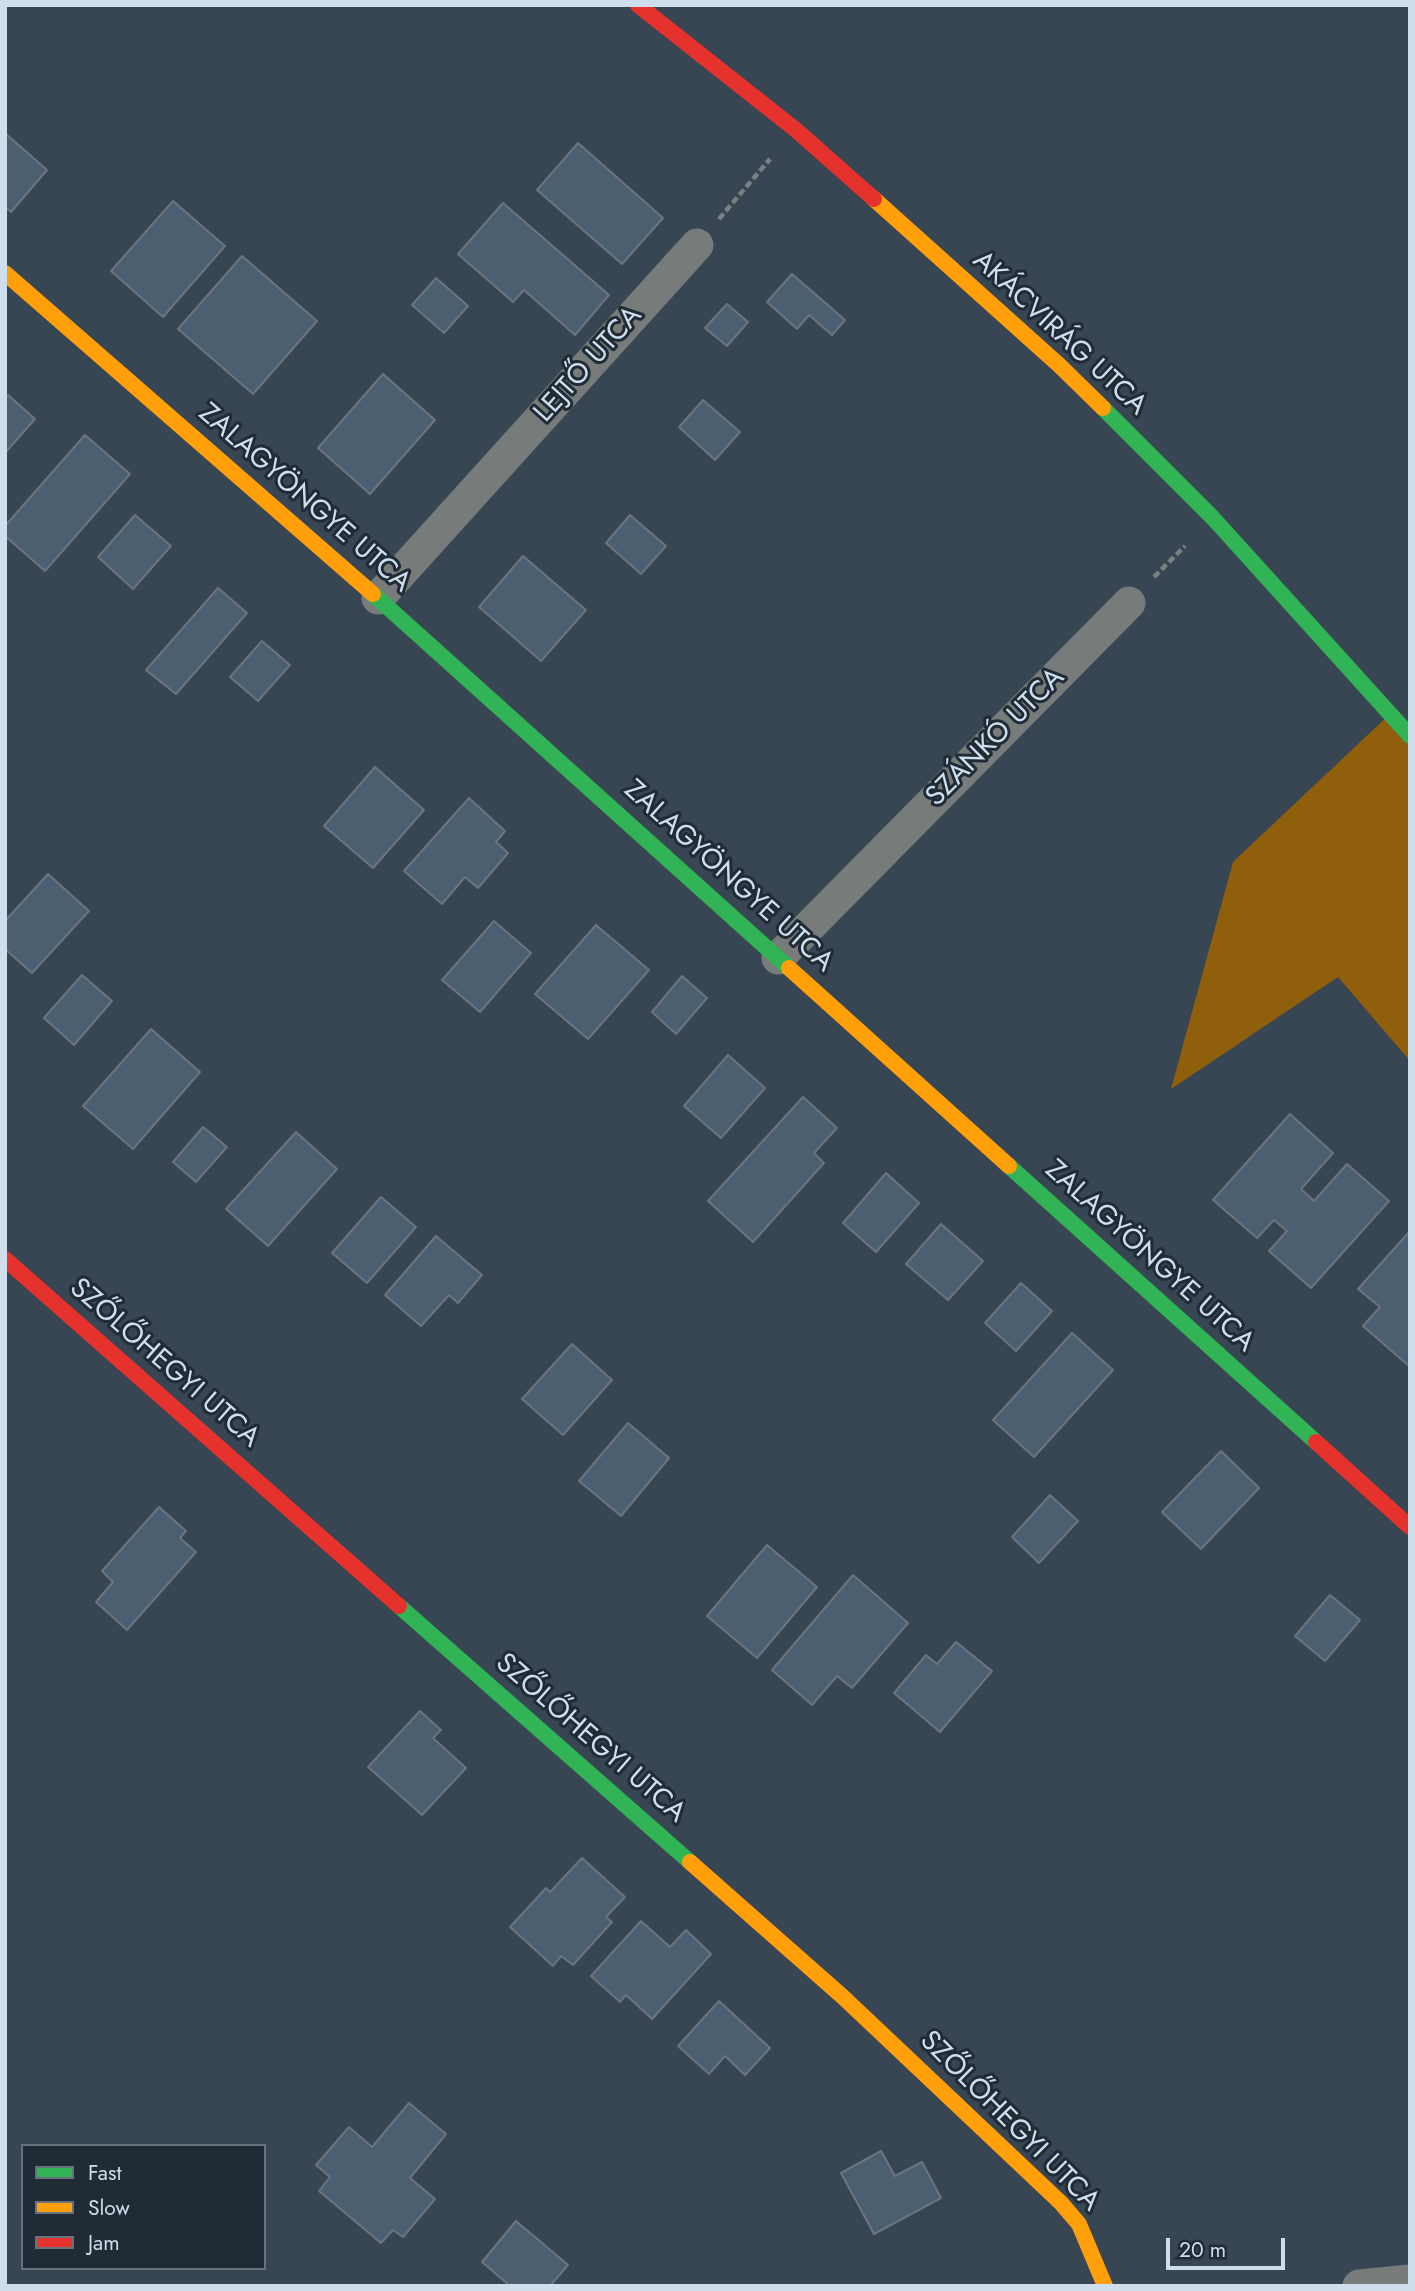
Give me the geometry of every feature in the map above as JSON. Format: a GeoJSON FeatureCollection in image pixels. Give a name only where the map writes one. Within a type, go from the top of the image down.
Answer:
{"type":"FeatureCollection","features":[{"type":"Feature","properties":{"kind":"street","name":"AKÁCVIRÁG UTCA"},"geometry":{"type":"LineString","coordinates":[[638,5],[796,130],[1059,365],[1213,518],[1410,736]]}},
{"type":"Feature","properties":{"kind":"street","name":"LEJTŐ UTCA"},"geometry":{"type":"LineString","coordinates":[[378,598],[697,245]]}},
{"type":"Feature","properties":{"kind":"street","name":"ZALAGYÖNGYE UTCA"},"geometry":{"type":"LineString","coordinates":[[5,273],[378,598],[1410,1527]]}},
{"type":"Feature","properties":{"kind":"street","name":"SZÁNKÓ UTCA"},"geometry":{"type":"LineString","coordinates":[[778,958],[1129,603]]}},
{"type":"Feature","properties":{"kind":"street","name":"SZŐLŐHEGYI UTCA"},"geometry":{"type":"LineString","coordinates":[[5,1259],[853,2007],[1061,2203],[1079,2224],[1097,2259],[1105,2286]]}},
{"type":"Feature","properties":{"kind":"street"},"geometry":{"type":"LineString","coordinates":[[1359,2286],[1410,2281]]}},
{"type":"Feature","properties":{"kind":"path"},"geometry":{"type":"LineString","coordinates":[[697,245],[796,130]]}},
{"type":"Feature","properties":{"kind":"path"},"geometry":{"type":"LineString","coordinates":[[1129,603],[1213,518]]}},
{"type":"Feature","properties":{"kind":"shaded area"},"geometry":{"type":"Polygon","coordinates":[[[1392,712],[1410,729],[1410,1061],[1338,977],[1171,1089],[1233,862],[1392,712]]]}},
{"type":"Feature","properties":{"kind":"building"},"geometry":{"type":"Polygon","coordinates":[[[6,134],[47,170],[11,212],[5,207],[6,134]]]}},
{"type":"Feature","properties":{"kind":"building"},"geometry":{"type":"Polygon","coordinates":[[[578,143],[663,218],[622,264],[537,190],[578,143]]]}},
{"type":"Feature","properties":{"kind":"building"},"geometry":{"type":"Polygon","coordinates":[[[173,201],[225,246],[163,317],[111,271],[173,201]]]}},
{"type":"Feature","properties":{"kind":"building"},"geometry":{"type":"Polygon","coordinates":[[[503,203],[609,295],[575,335],[524,290],[513,302],[458,254],[503,203]]]}},
{"type":"Feature","properties":{"kind":"building"},"geometry":{"type":"Polygon","coordinates":[[[242,256],[317,321],[253,394],[178,329],[242,256]]]}},
{"type":"Feature","properties":{"kind":"building"},"geometry":{"type":"Polygon","coordinates":[[[792,274],[845,320],[832,335],[809,315],[797,329],[767,302],[792,274]]]}},
{"type":"Feature","properties":{"kind":"building"},"geometry":{"type":"Polygon","coordinates":[[[436,278],[468,306],[444,333],[412,305],[436,278]]]}},
{"type":"Feature","properties":{"kind":"building"},"geometry":{"type":"Polygon","coordinates":[[[727,304],[748,322],[727,346],[705,328],[727,304]]]}},
{"type":"Feature","properties":{"kind":"building"},"geometry":{"type":"Polygon","coordinates":[[[383,374],[435,420],[370,494],[318,448],[383,374]]]}},
{"type":"Feature","properties":{"kind":"building"},"geometry":{"type":"Polygon","coordinates":[[[8,395],[35,419],[5,453],[5,398],[8,395]]]}},
{"type":"Feature","properties":{"kind":"building"},"geometry":{"type":"Polygon","coordinates":[[[703,400],[740,432],[715,460],[679,427],[703,400]]]}},
{"type":"Feature","properties":{"kind":"building"},"geometry":{"type":"Polygon","coordinates":[[[85,435],[130,474],[45,571],[5,536],[5,526],[85,435]]]}},
{"type":"Feature","properties":{"kind":"building"},"geometry":{"type":"Polygon","coordinates":[[[135,515],[171,546],[133,589],[98,557],[135,515]]]}},
{"type":"Feature","properties":{"kind":"building"},"geometry":{"type":"Polygon","coordinates":[[[630,515],[666,546],[641,574],[606,543],[630,515]]]}},
{"type":"Feature","properties":{"kind":"building"},"geometry":{"type":"Polygon","coordinates":[[[523,556],[586,610],[541,661],[479,607],[523,556]]]}},
{"type":"Feature","properties":{"kind":"building"},"geometry":{"type":"Polygon","coordinates":[[[218,588],[247,613],[176,694],[146,670],[218,588]]]}},
{"type":"Feature","properties":{"kind":"building"},"geometry":{"type":"Polygon","coordinates":[[[262,641],[290,665],[258,701],[230,677],[262,641]]]}},
{"type":"Feature","properties":{"kind":"building"},"geometry":{"type":"Polygon","coordinates":[[[375,767],[424,810],[373,868],[324,826],[375,767]]]}},
{"type":"Feature","properties":{"kind":"building"},"geometry":{"type":"Polygon","coordinates":[[[469,798],[505,831],[496,842],[508,853],[478,888],[465,877],[442,904],[404,871],[469,798]]]}},
{"type":"Feature","properties":{"kind":"building"},"geometry":{"type":"Polygon","coordinates":[[[48,874],[89,911],[32,973],[5,949],[5,921],[48,874]]]}},
{"type":"Feature","properties":{"kind":"building"},"geometry":{"type":"Polygon","coordinates":[[[494,921],[531,953],[480,1012],[442,980],[494,921]]]}},
{"type":"Feature","properties":{"kind":"building"},"geometry":{"type":"Polygon","coordinates":[[[596,925],[649,970],[588,1039],[535,994],[596,925]]]}},
{"type":"Feature","properties":{"kind":"building"},"geometry":{"type":"Polygon","coordinates":[[[82,975],[112,1001],[74,1045],[44,1018],[82,975]]]}},
{"type":"Feature","properties":{"kind":"building"},"geometry":{"type":"Polygon","coordinates":[[[682,976],[707,998],[676,1034],[652,1012],[682,976]]]}},
{"type":"Feature","properties":{"kind":"building"},"geometry":{"type":"Polygon","coordinates":[[[151,1029],[200,1072],[133,1149],[83,1106],[151,1029]]]}},
{"type":"Feature","properties":{"kind":"building"},"geometry":{"type":"Polygon","coordinates":[[[728,1055],[765,1088],[721,1138],[684,1106],[728,1055]]]}},
{"type":"Feature","properties":{"kind":"building"},"geometry":{"type":"Polygon","coordinates":[[[803,1097],[837,1128],[814,1153],[824,1163],[753,1242],[708,1201],[803,1097]]]}},
{"type":"Feature","properties":{"kind":"building"},"geometry":{"type":"Polygon","coordinates":[[[1290,1114],[1333,1153],[1301,1189],[1314,1201],[1347,1164],[1389,1201],[1311,1288],[1269,1251],[1287,1231],[1274,1220],[1257,1238],[1213,1200],[1290,1114]]]}},
{"type":"Feature","properties":{"kind":"building"},"geometry":{"type":"Polygon","coordinates":[[[203,1127],[227,1147],[196,1182],[173,1162],[203,1127]]]}},
{"type":"Feature","properties":{"kind":"building"},"geometry":{"type":"Polygon","coordinates":[[[296,1132],[337,1169],[268,1246],[226,1209],[296,1132]]]}},
{"type":"Feature","properties":{"kind":"building"},"geometry":{"type":"Polygon","coordinates":[[[886,1173],[919,1203],[876,1252],[843,1223],[886,1173]]]}},
{"type":"Feature","properties":{"kind":"building"},"geometry":{"type":"Polygon","coordinates":[[[381,1197],[416,1227],[367,1283],[332,1253],[381,1197]]]}},
{"type":"Feature","properties":{"kind":"building"},"geometry":{"type":"Polygon","coordinates":[[[941,1224],[983,1261],[948,1300],[906,1264],[941,1224]]]}},
{"type":"Feature","properties":{"kind":"building"},"geometry":{"type":"Polygon","coordinates":[[[1410,1231],[1410,1367],[1363,1326],[1380,1307],[1358,1289],[1410,1231]]]}},
{"type":"Feature","properties":{"kind":"building"},"geometry":{"type":"Polygon","coordinates":[[[436,1236],[482,1275],[458,1303],[449,1295],[421,1326],[385,1295],[436,1236]]]}},
{"type":"Feature","properties":{"kind":"building"},"geometry":{"type":"Polygon","coordinates":[[[1021,1283],[1052,1311],[1016,1351],[985,1323],[1021,1283]]]}},
{"type":"Feature","properties":{"kind":"building"},"geometry":{"type":"Polygon","coordinates":[[[1072,1333],[1113,1370],[1034,1457],[993,1420],[1072,1333]]]}},
{"type":"Feature","properties":{"kind":"building"},"geometry":{"type":"Polygon","coordinates":[[[572,1344],[612,1380],[563,1435],[522,1399],[572,1344]]]}},
{"type":"Feature","properties":{"kind":"building"},"geometry":{"type":"Polygon","coordinates":[[[628,1423],[669,1458],[621,1516],[579,1481],[628,1423]]]}},
{"type":"Feature","properties":{"kind":"building"},"geometry":{"type":"Polygon","coordinates":[[[1221,1451],[1259,1488],[1201,1549],[1162,1512],[1221,1451]]]}},
{"type":"Feature","properties":{"kind":"building"},"geometry":{"type":"Polygon","coordinates":[[[1050,1495],[1078,1521],[1039,1563],[1012,1537],[1050,1495]]]}},
{"type":"Feature","properties":{"kind":"building"},"geometry":{"type":"Polygon","coordinates":[[[159,1507],[186,1531],[180,1538],[196,1552],[127,1630],[96,1602],[113,1582],[102,1571],[159,1507]]]}},
{"type":"Feature","properties":{"kind":"building"},"geometry":{"type":"Polygon","coordinates":[[[767,1545],[817,1587],[757,1658],[707,1616],[767,1545]]]}},
{"type":"Feature","properties":{"kind":"building"},"geometry":{"type":"Polygon","coordinates":[[[853,1575],[908,1623],[852,1688],[837,1676],[812,1705],[772,1670],[853,1575]]]}},
{"type":"Feature","properties":{"kind":"building"},"geometry":{"type":"Polygon","coordinates":[[[1330,1595],[1360,1620],[1325,1661],[1295,1636],[1330,1595]]]}},
{"type":"Feature","properties":{"kind":"building"},"geometry":{"type":"Polygon","coordinates":[[[956,1642],[992,1671],[940,1732],[894,1693],[926,1655],[937,1664],[956,1642]]]}},
{"type":"Feature","properties":{"kind":"building"},"geometry":{"type":"Polygon","coordinates":[[[420,1711],[441,1730],[433,1738],[466,1768],[422,1815],[368,1767],[420,1711]]]}},
{"type":"Feature","properties":{"kind":"building"},"geometry":{"type":"Polygon","coordinates":[[[582,1858],[625,1897],[606,1917],[612,1922],[573,1965],[561,1956],[553,1966],[510,1927],[546,1888],[550,1892],[582,1858]]]}},
{"type":"Feature","properties":{"kind":"building"},"geometry":{"type":"Polygon","coordinates":[[[641,1921],[670,1947],[686,1930],[711,1954],[652,2019],[626,1995],[620,2002],[591,1976],[641,1921]]]}},
{"type":"Feature","properties":{"kind":"building"},"geometry":{"type":"Polygon","coordinates":[[[719,2001],[770,2048],[745,2075],[725,2056],[709,2074],[678,2046],[719,2001]]]}},
{"type":"Feature","properties":{"kind":"building"},"geometry":{"type":"Polygon","coordinates":[[[409,2103],[446,2134],[410,2178],[435,2199],[403,2237],[393,2230],[381,2243],[319,2191],[330,2177],[316,2165],[349,2127],[372,2147],[409,2103]]]}},
{"type":"Feature","properties":{"kind":"building"},"geometry":{"type":"Polygon","coordinates":[[[881,2151],[895,2176],[922,2162],[941,2198],[874,2234],[841,2173],[881,2151]]]}},
{"type":"Feature","properties":{"kind":"building"},"geometry":{"type":"Polygon","coordinates":[[[516,2221],[568,2265],[550,2286],[510,2286],[482,2262],[516,2221]]]}},
{"type":"Feature","properties":{"kind":"traffic: fast"},"geometry":{"type":"LineString","coordinates":[[1103,408],[1213,518],[1410,736]]}},
{"type":"Feature","properties":{"kind":"traffic: fast"},"geometry":{"type":"LineString","coordinates":[[373,594],[789,968]]}},
{"type":"Feature","properties":{"kind":"traffic: fast"},"geometry":{"type":"LineString","coordinates":[[1009,1166],[1316,1442]]}},
{"type":"Feature","properties":{"kind":"traffic: fast"},"geometry":{"type":"LineString","coordinates":[[399,1606],[690,1862]]}},
{"type":"Feature","properties":{"kind":"traffic: slow"},"geometry":{"type":"LineString","coordinates":[[874,199],[1103,408]]}},
{"type":"Feature","properties":{"kind":"traffic: slow"},"geometry":{"type":"LineString","coordinates":[[5,273],[373,594]]}},
{"type":"Feature","properties":{"kind":"traffic: slow"},"geometry":{"type":"LineString","coordinates":[[789,968],[1009,1166]]}},
{"type":"Feature","properties":{"kind":"traffic: slow"},"geometry":{"type":"LineString","coordinates":[[690,1862],[843,1997],[1061,2203],[1079,2224],[1105,2286]]}},
{"type":"Feature","properties":{"kind":"traffic: jam"},"geometry":{"type":"LineString","coordinates":[[638,5],[796,130],[874,199]]}},
{"type":"Feature","properties":{"kind":"traffic: jam"},"geometry":{"type":"LineString","coordinates":[[5,1259],[399,1606]]}},
{"type":"Feature","properties":{"kind":"traffic: jam"},"geometry":{"type":"LineString","coordinates":[[1316,1442],[1410,1527]]}}]}
